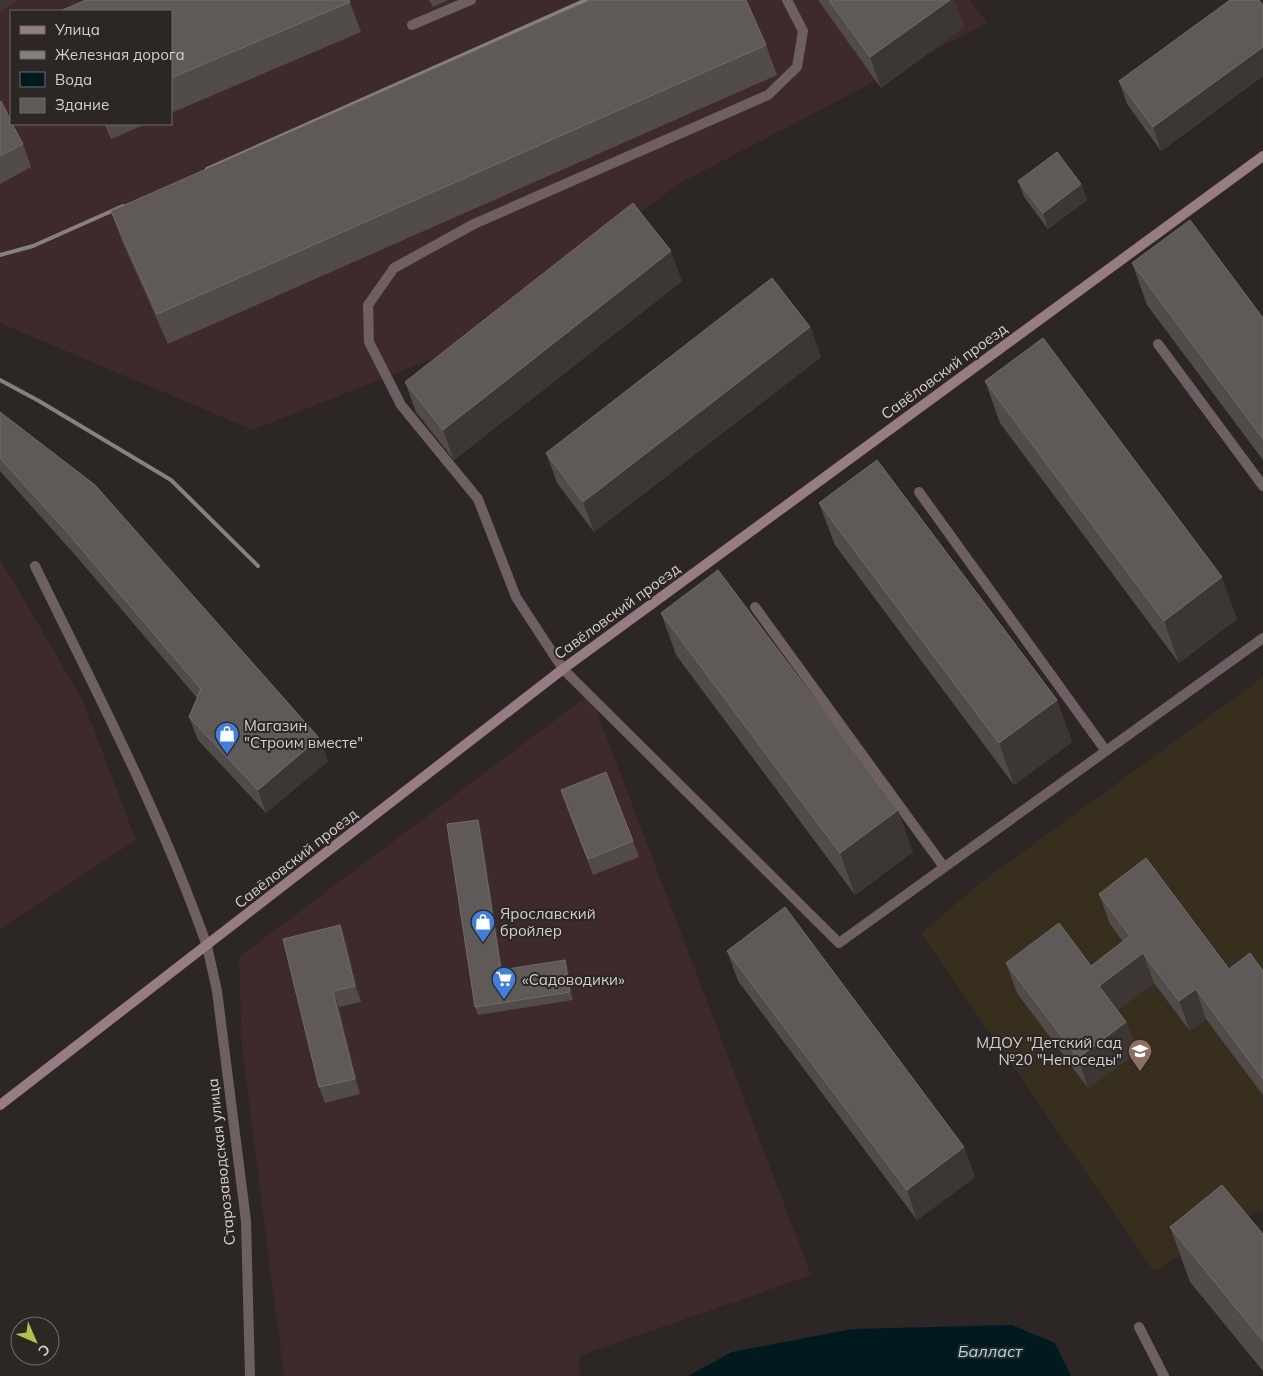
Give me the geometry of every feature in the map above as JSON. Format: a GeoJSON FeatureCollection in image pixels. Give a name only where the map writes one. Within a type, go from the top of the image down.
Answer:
{"type":"FeatureCollection","features":[{"type":"Feature","properties":{"kind":"main road","name":"Савёловский проезд"},"geometry":{"type":"LineString","coordinates":[[0,1105],[563,669],[1263,156]]}},
{"type":"Feature","properties":{"kind":"street"},"geometry":{"type":"LineString","coordinates":[[412,25],[471,0]]}},
{"type":"Feature","properties":{"kind":"street"},"geometry":{"type":"LineString","coordinates":[[787,0],[803,31],[797,67],[768,95],[474,224],[394,268],[368,305],[369,342],[401,405],[478,499],[516,597],[563,669],[838,943],[1263,638]]}},
{"type":"Feature","properties":{"kind":"street"},"geometry":{"type":"LineString","coordinates":[[1158,344],[1263,486]]}},
{"type":"Feature","properties":{"kind":"street"},"geometry":{"type":"LineString","coordinates":[[919,492],[1106,751]]}},
{"type":"Feature","properties":{"kind":"street","name":"Старозаводская улица"},"geometry":{"type":"LineString","coordinates":[[35,566],[138,776],[192,904],[207,946],[217,992],[246,1221],[250,1376]]}},
{"type":"Feature","properties":{"kind":"street"},"geometry":{"type":"LineString","coordinates":[[755,607],[944,867]]}},
{"type":"Feature","properties":{"kind":"street"},"geometry":{"type":"LineString","coordinates":[[1139,1327],[1164,1376]]}},
{"type":"Feature","properties":{"kind":"shaded area"},"geometry":{"type":"Polygon","coordinates":[[[0,0],[970,0],[987,23],[682,182],[434,358],[253,430],[0,323],[0,0]]]}},
{"type":"Feature","properties":{"kind":"shaded area"},"geometry":{"type":"Polygon","coordinates":[[[0,559],[82,699],[136,840],[0,929],[0,559]]]}},
{"type":"Feature","properties":{"kind":"shaded area","name":"МДОУ \"Детский сад №20 \"Непоседы\""},"geometry":{"type":"Polygon","coordinates":[[[1263,677],[1263,1212],[1255,1212],[1154,1271],[921,933],[984,880],[1263,677]]]}},
{"type":"Feature","properties":{"kind":"shaded area"},"geometry":{"type":"Polygon","coordinates":[[[590,694],[811,1275],[579,1356],[580,1376],[284,1376],[242,1047],[239,957],[590,694]]]}},
{"type":"Feature","properties":{"kind":"water","name":"Балласт"},"geometry":{"type":"Polygon","coordinates":[[[1012,1325],[1055,1343],[1071,1376],[688,1376],[732,1352],[852,1329],[1012,1325]]]}},
{"type":"Feature","properties":{"kind":"building"},"geometry":{"type":"Polygon","coordinates":[[[86,0],[349,0],[350,2],[172,78],[172,10],[62,10],[86,0]]]}},
{"type":"Feature","properties":{"kind":"building"},"geometry":{"type":"Polygon","coordinates":[[[590,0],[746,0],[766,45],[157,314],[111,211],[590,0]]]}},
{"type":"Feature","properties":{"kind":"building"},"geometry":{"type":"Polygon","coordinates":[[[829,0],[950,0],[870,57],[829,0]]]}},
{"type":"Feature","properties":{"kind":"building"},"geometry":{"type":"Polygon","coordinates":[[[1230,0],[1259,0],[1263,5],[1263,47],[1153,127],[1119,81],[1230,0]]]}},
{"type":"Feature","properties":{"kind":"building"},"geometry":{"type":"Polygon","coordinates":[[[0,102],[10,119],[10,125],[13,125],[23,144],[0,156],[0,102]]]}},
{"type":"Feature","properties":{"kind":"building"},"geometry":{"type":"Polygon","coordinates":[[[1057,152],[1081,184],[1043,213],[1018,181],[1057,152]]]}},
{"type":"Feature","properties":{"kind":"building"},"geometry":{"type":"Polygon","coordinates":[[[633,203],[671,251],[443,430],[405,382],[633,203]]]}},
{"type":"Feature","properties":{"kind":"building"},"geometry":{"type":"Polygon","coordinates":[[[1190,220],[1263,318],[1263,439],[1132,263],[1190,220]]]}},
{"type":"Feature","properties":{"kind":"building"},"geometry":{"type":"Polygon","coordinates":[[[772,278],[810,327],[583,502],[546,453],[772,278]]]}},
{"type":"Feature","properties":{"kind":"building"},"geometry":{"type":"Polygon","coordinates":[[[1043,338],[1222,577],[1164,621],[985,381],[1043,338]]]}},
{"type":"Feature","properties":{"kind":"building"},"geometry":{"type":"Polygon","coordinates":[[[0,412],[95,485],[319,738],[258,790],[189,717],[201,689],[68,533],[0,458],[0,412]]]}},
{"type":"Feature","properties":{"kind":"building"},"geometry":{"type":"Polygon","coordinates":[[[877,460],[1057,700],[999,743],[819,503],[877,460]]]}},
{"type":"Feature","properties":{"kind":"building"},"geometry":{"type":"Polygon","coordinates":[[[718,570],[898,810],[840,853],[661,613],[718,570]]]}},
{"type":"Feature","properties":{"kind":"building"},"geometry":{"type":"Polygon","coordinates":[[[606,772],[633,841],[588,859],[561,790],[606,772]]]}},
{"type":"Feature","properties":{"kind":"building"},"geometry":{"type":"Polygon","coordinates":[[[478,820],[501,970],[565,960],[570,992],[475,1007],[447,824],[478,820]]]}},
{"type":"Feature","properties":{"kind":"building"},"geometry":{"type":"Polygon","coordinates":[[[1146,858],[1229,969],[1250,953],[1263,971],[1263,1079],[1196,989],[1179,1001],[1143,953],[1099,986],[1126,1022],[1078,1058],[1006,963],[1059,923],[1091,966],[1130,936],[1099,894],[1146,858]]]}},
{"type":"Feature","properties":{"kind":"building"},"geometry":{"type":"Polygon","coordinates":[[[785,907],[964,1147],[907,1190],[727,951],[785,907]]]}},
{"type":"Feature","properties":{"kind":"building"},"geometry":{"type":"Polygon","coordinates":[[[340,925],[355,986],[333,991],[355,1079],[319,1087],[283,939],[340,925]]]}},
{"type":"Feature","properties":{"kind":"building"},"geometry":{"type":"Polygon","coordinates":[[[1222,1185],[1263,1234],[1263,1341],[1170,1227],[1222,1185]]]}},
{"type":"Feature","properties":{"kind":"railway"},"geometry":{"type":"LineString","coordinates":[[207,169],[586,0]]}},
{"type":"Feature","properties":{"kind":"railway"},"geometry":{"type":"LineString","coordinates":[[0,255],[33,246],[123,206]]}},
{"type":"Feature","properties":{"kind":"railway"},"geometry":{"type":"LineString","coordinates":[[0,380],[39,401],[171,480],[258,566]]}},
{"type":"Feature","properties":{"kind":"place","name":"Магазин \"Строим вместе\""},"geometry":{"type":"Point","coordinates":[227,755]}},
{"type":"Feature","properties":{"kind":"place","name":"Ярославский бройлер"},"geometry":{"type":"Point","coordinates":[483,943]}},
{"type":"Feature","properties":{"kind":"place","name":"«Садоводики»"},"geometry":{"type":"Point","coordinates":[504,1000]}},
{"type":"Feature","properties":{"kind":"place","name":"МДОУ \"Детский сад №20 \"Непоседы\""},"geometry":{"type":"Point","coordinates":[1140,1072]}}]}
